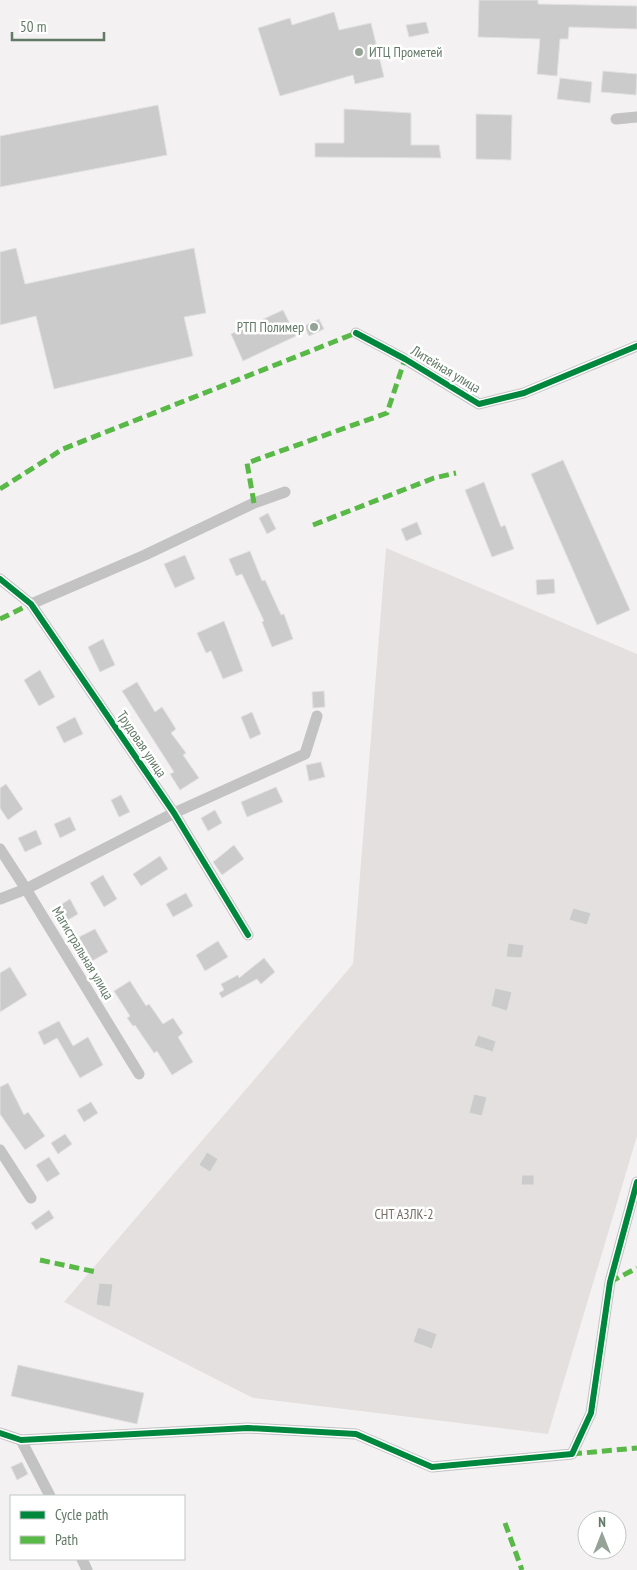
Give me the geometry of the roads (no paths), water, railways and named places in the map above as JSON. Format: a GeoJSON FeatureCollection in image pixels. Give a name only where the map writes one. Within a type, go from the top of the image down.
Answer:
{"type":"FeatureCollection","features":[{"type":"Feature","properties":{"kind":"street"},"geometry":{"type":"LineString","coordinates":[[616,118],[637,117]]}},
{"type":"Feature","properties":{"kind":"street","name":"Литейная улица"},"geometry":{"type":"LineString","coordinates":[[356,333],[405,359],[479,404],[524,393],[637,346]]}},
{"type":"Feature","properties":{"kind":"street"},"geometry":{"type":"LineString","coordinates":[[31,604],[145,555],[254,503],[285,492]]}},
{"type":"Feature","properties":{"kind":"street","name":"Трудовая улица"},"geometry":{"type":"LineString","coordinates":[[0,579],[31,604],[174,813],[248,936]]}},
{"type":"Feature","properties":{"kind":"street"},"geometry":{"type":"LineString","coordinates":[[0,900],[26,889],[174,813],[306,754],[317,716]]}},
{"type":"Feature","properties":{"kind":"street","name":"Магистральная улица"},"geometry":{"type":"LineString","coordinates":[[0,849],[139,1074]]}},
{"type":"Feature","properties":{"kind":"street"},"geometry":{"type":"LineString","coordinates":[[0,1150],[31,1198]]}},
{"type":"Feature","properties":{"kind":"street"},"geometry":{"type":"LineString","coordinates":[[0,1433],[21,1440],[248,1428],[356,1434],[432,1467],[572,1454],[591,1413],[610,1282],[637,1182]]}},
{"type":"Feature","properties":{"kind":"street"},"geometry":{"type":"LineString","coordinates":[[21,1440],[49,1495]]}},
{"type":"Feature","properties":{"kind":"place","name":"ИТЦ Прометей"},"geometry":{"type":"Point","coordinates":[359,52]}},
{"type":"Feature","properties":{"kind":"place","name":"РТП Полимер"},"geometry":{"type":"Point","coordinates":[314,327]}},
{"type":"Feature","properties":{"kind":"park label","name":"СНТ АЗЛК-2"},"geometry":{"type":"Point","coordinates":[404,1214]}}]}
